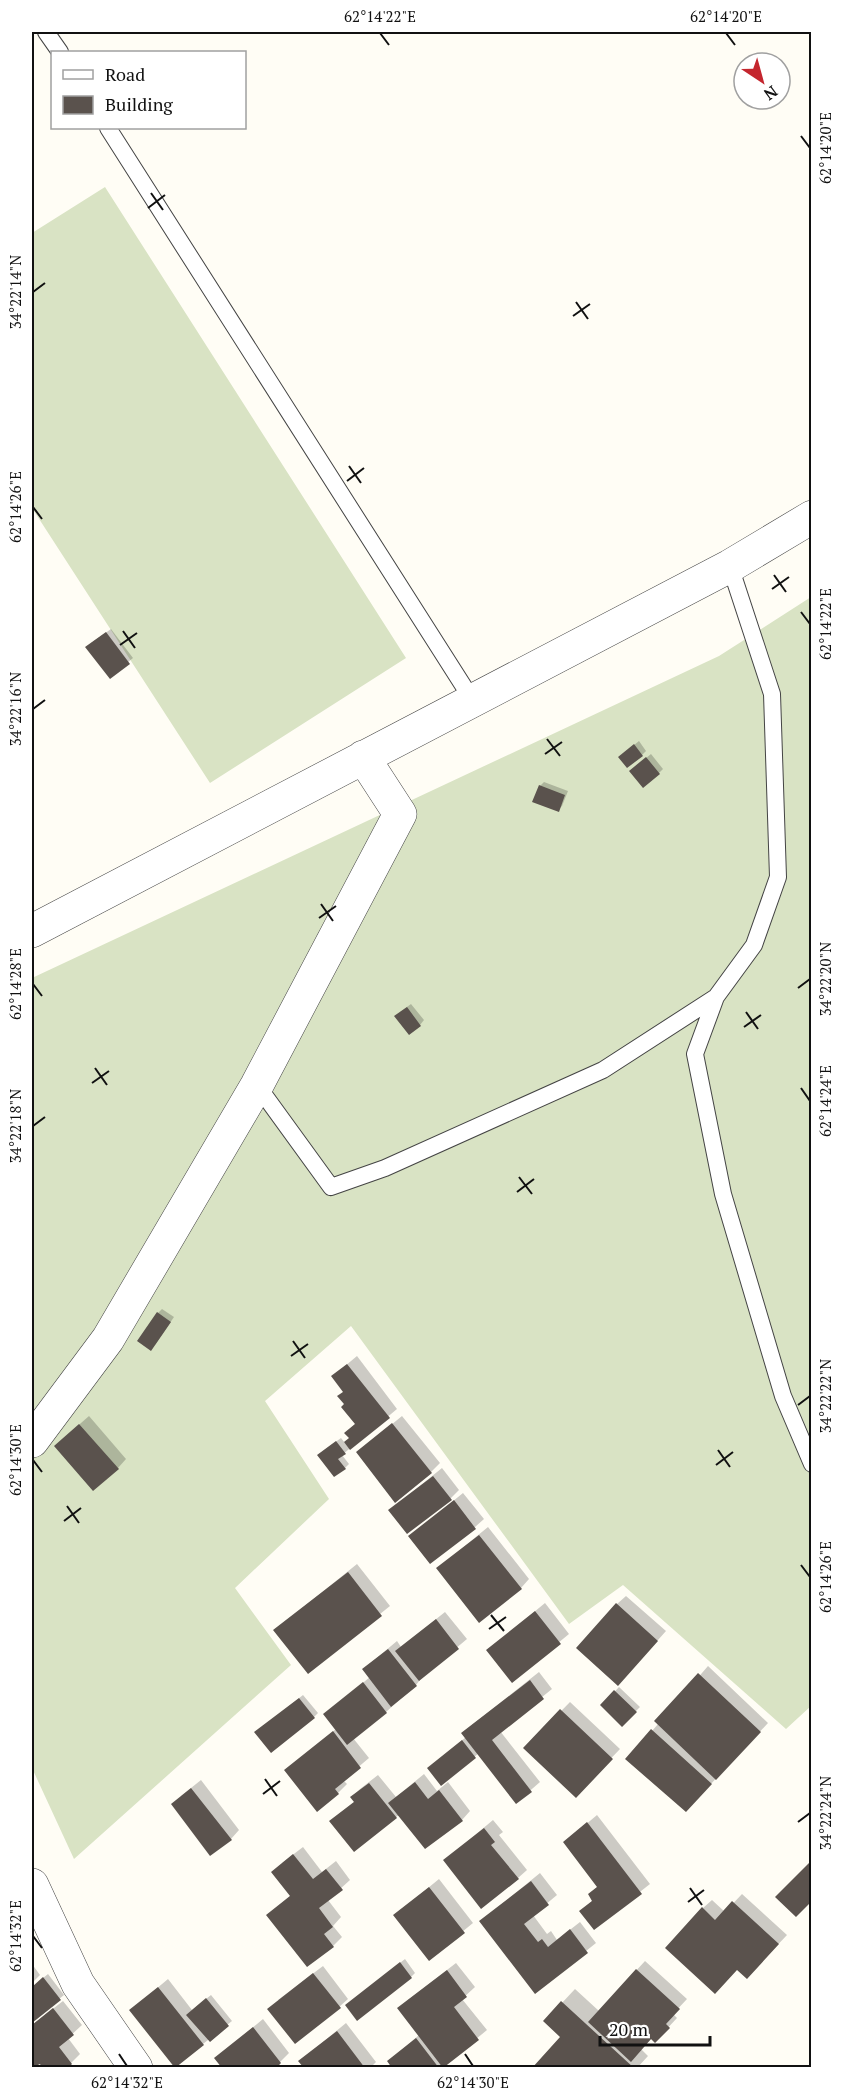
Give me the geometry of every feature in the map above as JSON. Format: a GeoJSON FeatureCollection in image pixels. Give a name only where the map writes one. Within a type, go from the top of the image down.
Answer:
{"type":"FeatureCollection","features":[{"type":"Feature","properties":{"kind":"street"},"geometry":{"type":"LineString","coordinates":[[32,931],[730,566],[812,517]]}},
{"type":"Feature","properties":{"kind":"street"},"geometry":{"type":"LineString","coordinates":[[32,1441],[108,1339],[257,1085],[400,814],[363,757]]}},
{"type":"Feature","properties":{"kind":"street"},"geometry":{"type":"LineString","coordinates":[[32,1885],[78,1984],[136,2067]]}},
{"type":"Feature","properties":{"kind":"lane"},"geometry":{"type":"LineString","coordinates":[[46,32],[59,51]]}},
{"type":"Feature","properties":{"kind":"lane"},"geometry":{"type":"LineString","coordinates":[[109,129],[473,700]]}},
{"type":"Feature","properties":{"kind":"lane"},"geometry":{"type":"LineString","coordinates":[[730,566],[772,694],[778,877],[754,945],[716,997],[695,1054],[723,1194],[783,1396],[812,1464]]}},
{"type":"Feature","properties":{"kind":"lane"},"geometry":{"type":"LineString","coordinates":[[257,1085],[331,1187],[385,1168],[603,1070],[716,997]]}},
{"type":"Feature","properties":{"kind":"green space"},"geometry":{"type":"Polygon","coordinates":[[[105,187],[406,658],[210,783],[32,508],[32,233],[105,187]]]}},
{"type":"Feature","properties":{"kind":"green space"},"geometry":{"type":"Polygon","coordinates":[[[811,597],[811,1706],[786,1729],[623,1585],[569,1624],[351,1326],[265,1401],[329,1499],[235,1588],[291,1665],[74,1859],[32,1768],[32,978],[719,656],[811,597]]]}},
{"type":"Feature","properties":{"kind":"building"},"geometry":{"type":"Polygon","coordinates":[[[106,632],[130,664],[110,679],[85,647],[106,632]]]}},
{"type":"Feature","properties":{"kind":"building"},"geometry":{"type":"Polygon","coordinates":[[[634,744],[643,756],[627,768],[618,757],[634,744]]]}},
{"type":"Feature","properties":{"kind":"building"},"geometry":{"type":"Polygon","coordinates":[[[646,757],[660,774],[643,788],[629,771],[646,757]]]}},
{"type":"Feature","properties":{"kind":"building"},"geometry":{"type":"Polygon","coordinates":[[[539,785],[565,795],[559,812],[532,802],[539,785]]]}},
{"type":"Feature","properties":{"kind":"building"},"geometry":{"type":"Polygon","coordinates":[[[407,1007],[421,1026],[409,1035],[394,1016],[407,1007]]]}},
{"type":"Feature","properties":{"kind":"building"},"geometry":{"type":"Polygon","coordinates":[[[157,1312],[171,1322],[151,1351],[137,1341],[157,1312]]]}},
{"type":"Feature","properties":{"kind":"building"},"geometry":{"type":"Polygon","coordinates":[[[347,1364],[390,1418],[350,1450],[344,1442],[349,1438],[344,1433],[355,1424],[341,1407],[344,1404],[337,1396],[343,1392],[331,1376],[347,1364]]]}},
{"type":"Feature","properties":{"kind":"building"},"geometry":{"type":"Polygon","coordinates":[[[392,1423],[432,1473],[395,1503],[356,1452],[392,1423]]]}},
{"type":"Feature","properties":{"kind":"building"},"geometry":{"type":"Polygon","coordinates":[[[79,1424],[119,1469],[93,1491],[54,1446],[79,1424]]]}},
{"type":"Feature","properties":{"kind":"building"},"geometry":{"type":"Polygon","coordinates":[[[336,1441],[346,1454],[338,1459],[346,1469],[334,1477],[317,1455],[336,1441]]]}},
{"type":"Feature","properties":{"kind":"building"},"geometry":{"type":"Polygon","coordinates":[[[433,1476],[452,1500],[407,1534],[388,1510],[433,1476]]]}},
{"type":"Feature","properties":{"kind":"building"},"geometry":{"type":"Polygon","coordinates":[[[454,1500],[476,1529],[430,1564],[408,1536],[454,1500]]]}},
{"type":"Feature","properties":{"kind":"building"},"geometry":{"type":"Polygon","coordinates":[[[479,1535],[522,1589],[479,1623],[436,1568],[479,1535]]]}},
{"type":"Feature","properties":{"kind":"building"},"geometry":{"type":"Polygon","coordinates":[[[348,1572],[382,1616],[308,1674],[273,1630],[348,1572]]]}},
{"type":"Feature","properties":{"kind":"building"},"geometry":{"type":"Polygon","coordinates":[[[616,1603],[658,1641],[618,1686],[576,1648],[616,1603]]]}},
{"type":"Feature","properties":{"kind":"building"},"geometry":{"type":"Polygon","coordinates":[[[535,1611],[561,1644],[512,1683],[486,1650],[535,1611]]]}},
{"type":"Feature","properties":{"kind":"building"},"geometry":{"type":"Polygon","coordinates":[[[436,1619],[459,1649],[419,1681],[395,1651],[436,1619]]]}},
{"type":"Feature","properties":{"kind":"building"},"geometry":{"type":"Polygon","coordinates":[[[388,1649],[417,1686],[391,1707],[362,1669],[388,1649]]]}},
{"type":"Feature","properties":{"kind":"building"},"geometry":{"type":"Polygon","coordinates":[[[698,1673],[761,1732],[716,1780],[654,1721],[698,1673]]]}},
{"type":"Feature","properties":{"kind":"building"},"geometry":{"type":"Polygon","coordinates":[[[530,1680],[544,1699],[492,1740],[532,1792],[516,1804],[461,1733],[530,1680]]]}},
{"type":"Feature","properties":{"kind":"building"},"geometry":{"type":"Polygon","coordinates":[[[363,1682],[387,1713],[347,1745],[323,1714],[363,1682]]]}},
{"type":"Feature","properties":{"kind":"building"},"geometry":{"type":"Polygon","coordinates":[[[614,1690],[637,1712],[622,1727],[600,1705],[614,1690]]]}},
{"type":"Feature","properties":{"kind":"building"},"geometry":{"type":"Polygon","coordinates":[[[299,1698],[315,1718],[271,1753],[254,1732],[299,1698]]]}},
{"type":"Feature","properties":{"kind":"building"},"geometry":{"type":"Polygon","coordinates":[[[560,1709],[613,1759],[576,1798],[523,1748],[560,1709]]]}},
{"type":"Feature","properties":{"kind":"building"},"geometry":{"type":"Polygon","coordinates":[[[651,1729],[712,1784],[686,1812],[625,1759],[651,1729]]]}},
{"type":"Feature","properties":{"kind":"building"},"geometry":{"type":"Polygon","coordinates":[[[333,1731],[361,1768],[335,1789],[339,1794],[317,1812],[284,1770],[333,1731]]]}},
{"type":"Feature","properties":{"kind":"building"},"geometry":{"type":"Polygon","coordinates":[[[462,1740],[476,1758],[441,1786],[427,1768],[462,1740]]]}},
{"type":"Feature","properties":{"kind":"building"},"geometry":{"type":"Polygon","coordinates":[[[415,1782],[428,1799],[439,1790],[463,1821],[425,1849],[388,1803],[415,1782]]]}},
{"type":"Feature","properties":{"kind":"building"},"geometry":{"type":"Polygon","coordinates":[[[369,1783],[397,1818],[354,1852],[329,1821],[354,1802],[350,1797],[369,1783]]]}},
{"type":"Feature","properties":{"kind":"building"},"geometry":{"type":"Polygon","coordinates":[[[191,1788],[232,1840],[210,1856],[171,1804],[191,1788]]]}},
{"type":"Feature","properties":{"kind":"building"},"geometry":{"type":"Polygon","coordinates":[[[587,1822],[642,1894],[594,1930],[579,1911],[592,1901],[588,1894],[597,1887],[563,1842],[587,1822]]]}},
{"type":"Feature","properties":{"kind":"building"},"geometry":{"type":"Polygon","coordinates":[[[484,1828],[495,1842],[491,1845],[519,1879],[481,1909],[443,1860],[484,1828]]]}},
{"type":"Feature","properties":{"kind":"building"},"geometry":{"type":"Polygon","coordinates":[[[293,1854],[313,1879],[326,1869],[343,1890],[319,1908],[333,1927],[324,1934],[334,1947],[307,1967],[266,1915],[290,1896],[271,1872],[293,1854]]]}},
{"type":"Feature","properties":{"kind":"building"},"geometry":{"type":"Polygon","coordinates":[[[812,1860],[812,1901],[796,1917],[775,1897],[812,1860]]]}},
{"type":"Feature","properties":{"kind":"building"},"geometry":{"type":"Polygon","coordinates":[[[531,1881],[549,1905],[524,1924],[538,1942],[542,1939],[548,1947],[570,1929],[588,1953],[535,1994],[479,1921],[531,1881]]]}},
{"type":"Feature","properties":{"kind":"building"},"geometry":{"type":"Polygon","coordinates":[[[429,1887],[465,1933],[429,1961],[393,1915],[429,1887]]]}},
{"type":"Feature","properties":{"kind":"building"},"geometry":{"type":"Polygon","coordinates":[[[732,1901],[779,1944],[747,1979],[737,1970],[715,1994],[665,1948],[702,1907],[715,1920],[732,1901]]]}},
{"type":"Feature","properties":{"kind":"building"},"geometry":{"type":"Polygon","coordinates":[[[400,1962],[412,1978],[357,2021],[345,2005],[400,1962]]]}},
{"type":"Feature","properties":{"kind":"building"},"geometry":{"type":"Polygon","coordinates":[[[636,1969],[680,2009],[666,2024],[670,2028],[655,2043],[651,2039],[631,2062],[588,2022],[636,1969]]]}},
{"type":"Feature","properties":{"kind":"building"},"geometry":{"type":"Polygon","coordinates":[[[447,1970],[467,1997],[454,2007],[479,2040],[443,2068],[397,2008],[447,1970]]]}},
{"type":"Feature","properties":{"kind":"building"},"geometry":{"type":"Polygon","coordinates":[[[313,1973],[341,2008],[295,2044],[267,2009],[313,1973]]]}},
{"type":"Feature","properties":{"kind":"building"},"geometry":{"type":"Polygon","coordinates":[[[43,1977],[61,2000],[32,2023],[32,1987],[43,1977]]]}},
{"type":"Feature","properties":{"kind":"building"},"geometry":{"type":"Polygon","coordinates":[[[158,1987],[204,2045],[175,2068],[129,2010],[158,1987]]]}},
{"type":"Feature","properties":{"kind":"building"},"geometry":{"type":"Polygon","coordinates":[[[206,1998],[229,2026],[210,2042],[186,2015],[206,1998]]]}},
{"type":"Feature","properties":{"kind":"building"},"geometry":{"type":"Polygon","coordinates":[[[561,2001],[634,2068],[532,2068],[560,2037],[543,2021],[561,2001]]]}},
{"type":"Feature","properties":{"kind":"building"},"geometry":{"type":"Polygon","coordinates":[[[53,2008],[74,2035],[59,2047],[72,2064],[68,2068],[42,2068],[40,2064],[32,2068],[32,2025],[53,2008]]]}},
{"type":"Feature","properties":{"kind":"building"},"geometry":{"type":"Polygon","coordinates":[[[253,2027],[281,2063],[276,2068],[222,2068],[214,2058],[253,2027]]]}},
{"type":"Feature","properties":{"kind":"building"},"geometry":{"type":"Polygon","coordinates":[[[337,2031],[365,2068],[304,2068],[298,2061],[337,2031]]]}},
{"type":"Feature","properties":{"kind":"building"},"geometry":{"type":"Polygon","coordinates":[[[416,2038],[439,2068],[392,2068],[387,2061],[416,2038]]]}}]}
